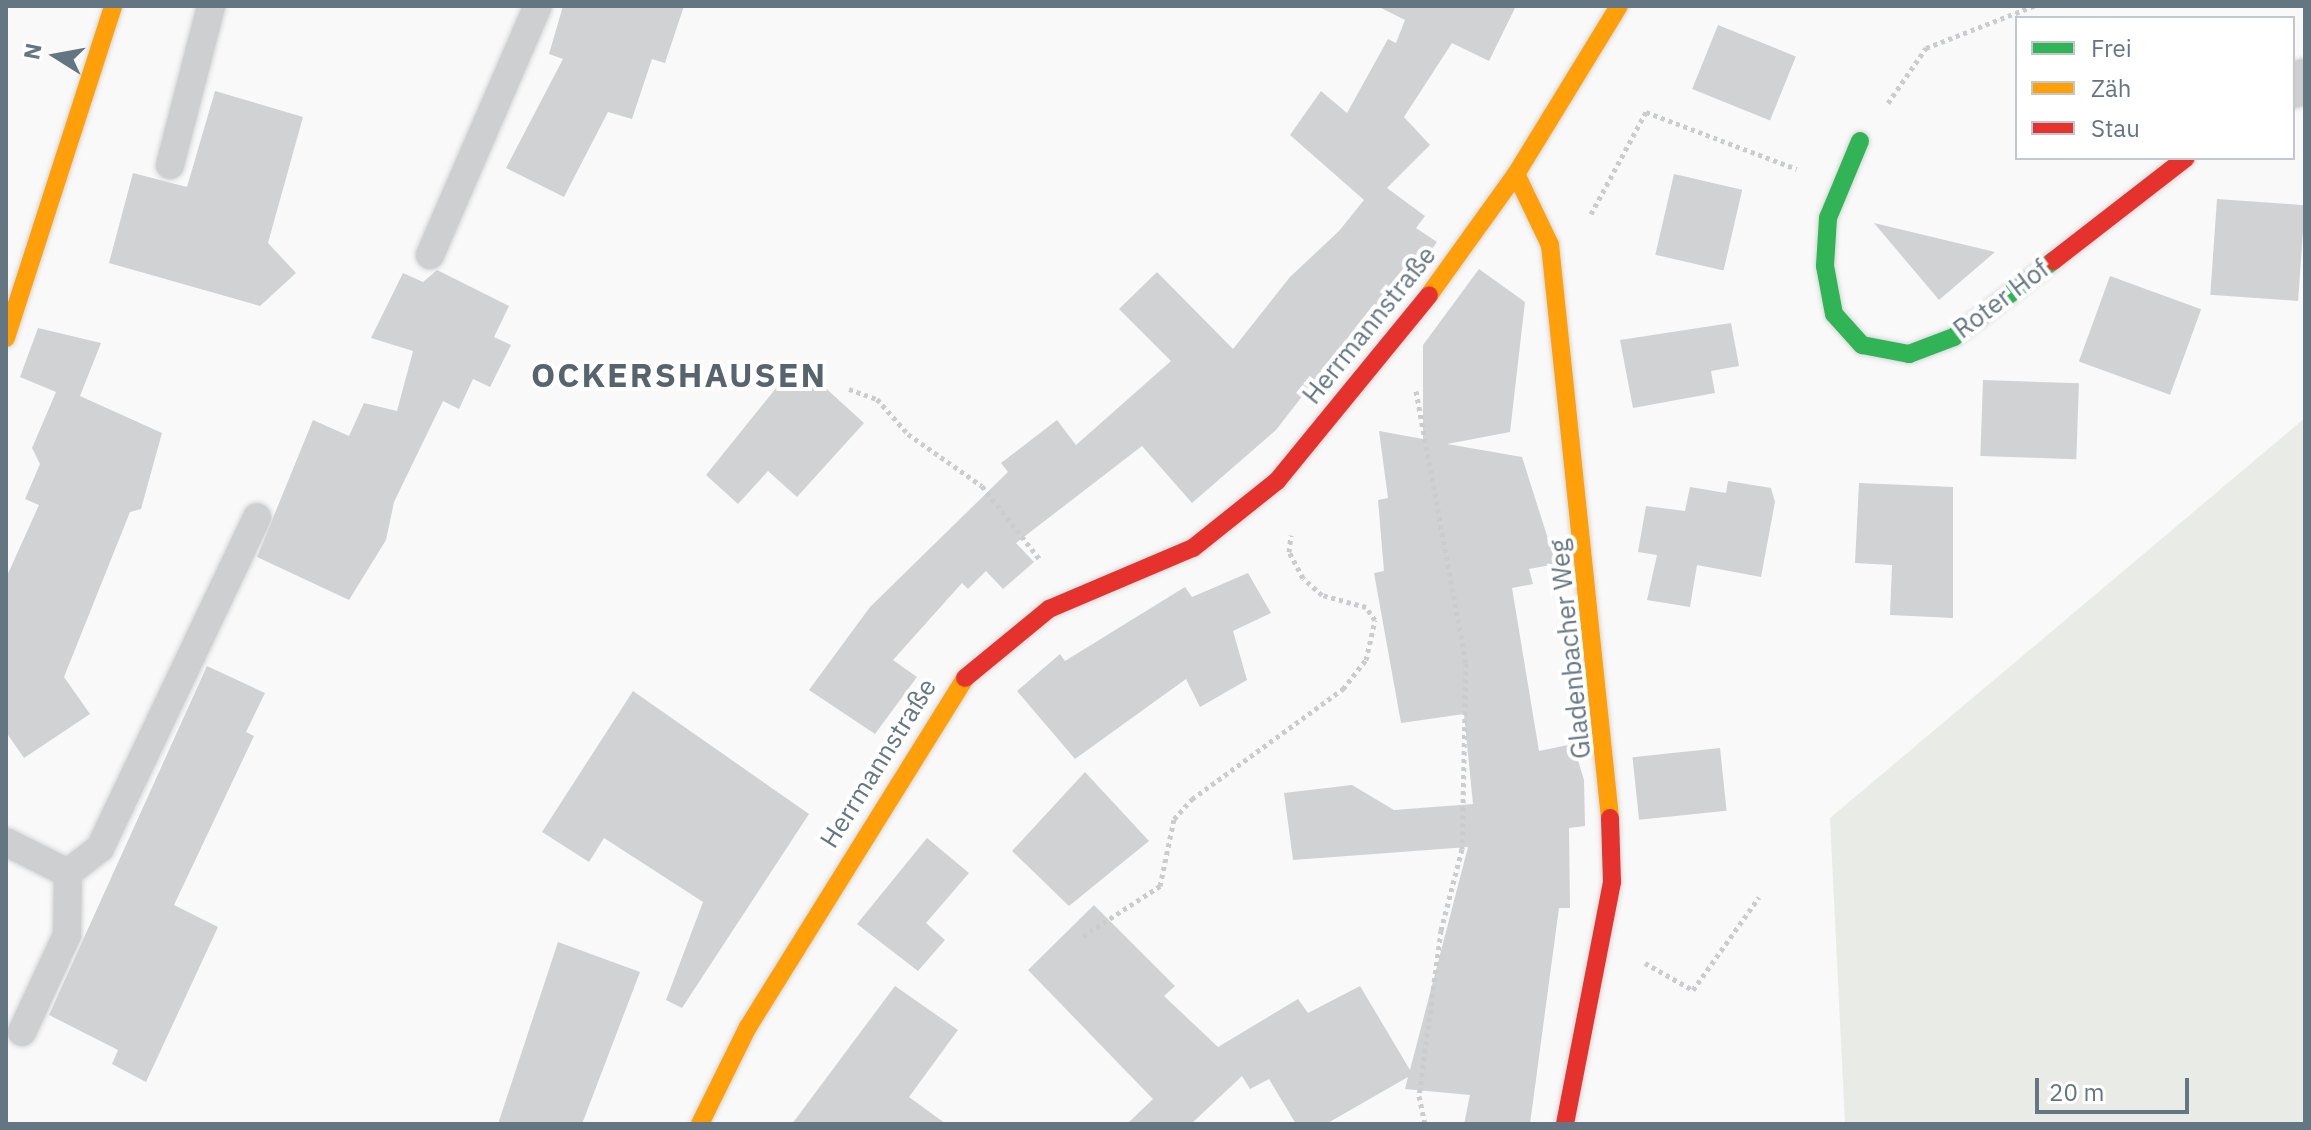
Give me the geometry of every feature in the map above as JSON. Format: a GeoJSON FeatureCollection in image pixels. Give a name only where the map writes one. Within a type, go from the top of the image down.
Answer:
{"type":"FeatureCollection","features":[{"type":"Feature","properties":{"kind":"street"},"geometry":{"type":"LineString","coordinates":[[6,338],[113,6]]}},
{"type":"Feature","properties":{"kind":"street","name":"Herrmannstraße"},"geometry":{"type":"LineString","coordinates":[[700,1124],[795,947],[924,730],[967,674],[1049,609],[1167,561],[1220,529],[1277,481],[1409,323],[1516,174],[1619,6]]}},
{"type":"Feature","properties":{"kind":"street","name":"Roter Hof"},"geometry":{"type":"LineString","coordinates":[[1860,141],[1828,218],[1825,266],[1834,314],[1862,345],[1909,354],[1954,337],[2183,160]]}},
{"type":"Feature","properties":{"kind":"street","name":"Gladenbacher Weg"},"geometry":{"type":"LineString","coordinates":[[1516,174],[1550,245],[1609,778],[1612,882],[1565,1124]]}},
{"type":"Feature","properties":{"kind":"lane"},"geometry":{"type":"LineString","coordinates":[[170,165],[211,6]]}},
{"type":"Feature","properties":{"kind":"lane"},"geometry":{"type":"LineString","coordinates":[[430,255],[538,6]]}},
{"type":"Feature","properties":{"kind":"lane"},"geometry":{"type":"LineString","coordinates":[[68,873],[100,848],[257,517]]}},
{"type":"Feature","properties":{"kind":"lane"},"geometry":{"type":"LineString","coordinates":[[6,842],[68,873]]}},
{"type":"Feature","properties":{"kind":"lane"},"geometry":{"type":"LineString","coordinates":[[22,1032],[67,935],[68,873]]}},
{"type":"Feature","properties":{"kind":"path"},"geometry":{"type":"LineString","coordinates":[[1892,98],[1926,48],[2034,6]]}},
{"type":"Feature","properties":{"kind":"path"},"geometry":{"type":"LineString","coordinates":[[1618,169],[1646,112],[1842,186]]}},
{"type":"Feature","properties":{"kind":"path"},"geometry":{"type":"LineString","coordinates":[[1409,323],[1418,411],[1466,663],[1462,849],[1441,930],[1419,1096],[1425,1124]]}},
{"type":"Feature","properties":{"kind":"path"},"geometry":{"type":"LineString","coordinates":[[849,389],[877,399],[908,434],[982,486],[1025,541]]}},
{"type":"Feature","properties":{"kind":"path"},"geometry":{"type":"LineString","coordinates":[[1083,936],[1160,886],[1174,819],[1192,799],[1343,689],[1366,660],[1375,620],[1366,607],[1322,595],[1303,578],[1289,552],[1292,528]]}},
{"type":"Feature","properties":{"kind":"path"},"geometry":{"type":"LineString","coordinates":[[1693,990],[1759,897]]}},
{"type":"Feature","properties":{"kind":"shaded area"},"geometry":{"type":"Polygon","coordinates":[[[2305,418],[2305,1124],[1845,1124],[1830,818],[2305,418]]]}},
{"type":"Feature","properties":{"kind":"building"},"geometry":{"type":"Polygon","coordinates":[[[563,6],[684,6],[665,63],[652,59],[632,119],[608,112],[564,197],[506,168],[563,59],[549,54],[563,6]]]}},
{"type":"Feature","properties":{"kind":"building"},"geometry":{"type":"Polygon","coordinates":[[[1377,6],[1516,6],[1489,61],[1452,43],[1404,117],[1430,145],[1387,188],[1425,216],[1416,228],[1437,242],[1389,308],[1374,304],[1276,430],[1192,503],[1142,446],[1016,543],[1034,562],[1003,589],[986,571],[968,589],[962,583],[893,660],[917,677],[875,734],[809,690],[870,607],[1008,472],[1001,463],[1057,420],[1076,445],[1171,361],[1119,309],[1157,272],[1233,349],[1290,277],[1339,231],[1364,200],[1290,135],[1321,91],[1347,113],[1388,39],[1396,43],[1405,20],[1377,6]]]}},
{"type":"Feature","properties":{"kind":"building"},"geometry":{"type":"Polygon","coordinates":[[[1718,25],[1796,56],[1770,120],[1692,89],[1718,25]]]}},
{"type":"Feature","properties":{"kind":"building"},"geometry":{"type":"Polygon","coordinates":[[[215,91],[303,117],[268,243],[296,273],[260,306],[109,263],[133,173],[187,187],[215,91]]]}},
{"type":"Feature","properties":{"kind":"building"},"geometry":{"type":"Polygon","coordinates":[[[1674,174],[1742,190],[1724,271],[1655,255],[1674,174]]]}},
{"type":"Feature","properties":{"kind":"building"},"geometry":{"type":"Polygon","coordinates":[[[2217,199],[2305,205],[2298,301],[2210,295],[2217,199]]]}},
{"type":"Feature","properties":{"kind":"building"},"geometry":{"type":"Polygon","coordinates":[[[1874,223],[1995,252],[1939,300],[1874,223]]]}},
{"type":"Feature","properties":{"kind":"building"},"geometry":{"type":"Polygon","coordinates":[[[1479,269],[1525,302],[1510,432],[1447,444],[1522,457],[1556,564],[1529,569],[1533,584],[1512,588],[1539,751],[1573,744],[1584,780],[1585,826],[1569,828],[1570,908],[1559,908],[1530,1124],[1464,1124],[1470,1095],[1405,1089],[1408,1077],[1326,1124],[1296,1124],[1269,1079],[1250,1089],[1242,1076],[1191,1124],[1127,1124],[1153,1099],[1028,970],[1094,905],[1175,986],[1164,996],[1218,1047],[1298,999],[1308,1013],[1360,986],[1410,1070],[1468,847],[1293,860],[1284,793],[1352,785],[1394,810],[1473,804],[1464,714],[1401,723],[1374,573],[1384,571],[1378,500],[1388,498],[1379,431],[1423,439],[1423,345],[1479,269]]]}},
{"type":"Feature","properties":{"kind":"building"},"geometry":{"type":"Polygon","coordinates":[[[437,270],[509,306],[494,337],[511,345],[490,387],[473,379],[459,409],[443,401],[394,502],[386,540],[349,600],[257,557],[313,420],[349,436],[364,403],[397,411],[413,351],[371,338],[403,273],[423,282],[437,270]]]}},
{"type":"Feature","properties":{"kind":"building"},"geometry":{"type":"Polygon","coordinates":[[[2110,276],[2201,309],[2170,395],[2079,362],[2110,276]]]}},
{"type":"Feature","properties":{"kind":"building"},"geometry":{"type":"Polygon","coordinates":[[[1731,323],[1739,366],[1711,371],[1715,393],[1633,408],[1620,340],[1731,323]]]}},
{"type":"Feature","properties":{"kind":"building"},"geometry":{"type":"Polygon","coordinates":[[[38,328],[101,343],[80,396],[162,433],[141,509],[130,512],[64,677],[90,714],[24,758],[6,732],[6,578],[39,505],[25,499],[40,464],[32,448],[56,392],[20,377],[38,328]]]}},
{"type":"Feature","properties":{"kind":"building"},"geometry":{"type":"Polygon","coordinates":[[[797,362],[864,423],[797,497],[768,471],[738,504],[706,475],[797,362]]]}},
{"type":"Feature","properties":{"kind":"building"},"geometry":{"type":"Polygon","coordinates":[[[1983,380],[2079,383],[2076,459],[1980,456],[1983,380]]]}},
{"type":"Feature","properties":{"kind":"building"},"geometry":{"type":"Polygon","coordinates":[[[1728,481],[1771,488],[1775,502],[1761,577],[1697,565],[1690,607],[1647,600],[1657,555],[1638,552],[1646,506],[1685,511],[1690,487],[1726,493],[1728,481]]]}},
{"type":"Feature","properties":{"kind":"building"},"geometry":{"type":"Polygon","coordinates":[[[1859,483],[1953,487],[1953,618],[1890,615],[1892,565],[1855,563],[1859,483]]]}},
{"type":"Feature","properties":{"kind":"building"},"geometry":{"type":"Polygon","coordinates":[[[1248,573],[1271,613],[1233,631],[1247,680],[1200,707],[1186,679],[1075,759],[1017,691],[1060,654],[1065,661],[1185,587],[1192,597],[1248,573]]]}},
{"type":"Feature","properties":{"kind":"building"},"geometry":{"type":"Polygon","coordinates":[[[207,666],[265,693],[246,732],[254,736],[174,905],[218,927],[146,1082],[112,1064],[118,1050],[49,1015],[207,666]]]}},
{"type":"Feature","properties":{"kind":"building"},"geometry":{"type":"Polygon","coordinates":[[[633,691],[809,814],[682,1008],[666,1000],[703,902],[604,838],[589,862],[542,832],[633,691]]]}},
{"type":"Feature","properties":{"kind":"building"},"geometry":{"type":"Polygon","coordinates":[[[1720,748],[1727,811],[1639,820],[1632,757],[1720,748]]]}},
{"type":"Feature","properties":{"kind":"building"},"geometry":{"type":"Polygon","coordinates":[[[1085,772],[1149,841],[1069,906],[1012,851],[1085,772]]]}},
{"type":"Feature","properties":{"kind":"building"},"geometry":{"type":"Polygon","coordinates":[[[927,838],[969,873],[926,923],[945,940],[918,971],[857,924],[927,838]]]}},
{"type":"Feature","properties":{"kind":"building"},"geometry":{"type":"Polygon","coordinates":[[[558,942],[640,972],[582,1124],[498,1124],[558,942]]]}},
{"type":"Feature","properties":{"kind":"building"},"geometry":{"type":"Polygon","coordinates":[[[895,986],[958,1030],[909,1097],[946,1124],[792,1124],[895,986]]]}},
{"type":"Feature","properties":{"kind":"traffic: fast"},"geometry":{"type":"LineString","coordinates":[[1860,141],[1828,218],[1825,266],[1834,314],[1862,345],[1909,354],[1954,337],[2053,261]]}},
{"type":"Feature","properties":{"kind":"traffic: slow"},"geometry":{"type":"LineString","coordinates":[[6,338],[113,6]]}},
{"type":"Feature","properties":{"kind":"traffic: slow"},"geometry":{"type":"LineString","coordinates":[[1429,295],[1516,174],[1619,6]]}},
{"type":"Feature","properties":{"kind":"traffic: slow"},"geometry":{"type":"LineString","coordinates":[[1516,174],[1550,245],[1610,818]]}},
{"type":"Feature","properties":{"kind":"traffic: slow"},"geometry":{"type":"LineString","coordinates":[[700,1124],[748,1027],[965,678]]}},
{"type":"Feature","properties":{"kind":"traffic: jam"},"geometry":{"type":"LineString","coordinates":[[2053,261],[2183,160]]}},
{"type":"Feature","properties":{"kind":"traffic: jam"},"geometry":{"type":"LineString","coordinates":[[965,678],[1049,609],[1193,548],[1277,481],[1429,295]]}},
{"type":"Feature","properties":{"kind":"traffic: jam"},"geometry":{"type":"LineString","coordinates":[[1565,1124],[1612,882],[1610,818]]}},
{"type":"Feature","properties":{"kind":"district","name":"OCKERSHAUSEN"},"geometry":{"type":"Point","coordinates":[679,375]}}]}
